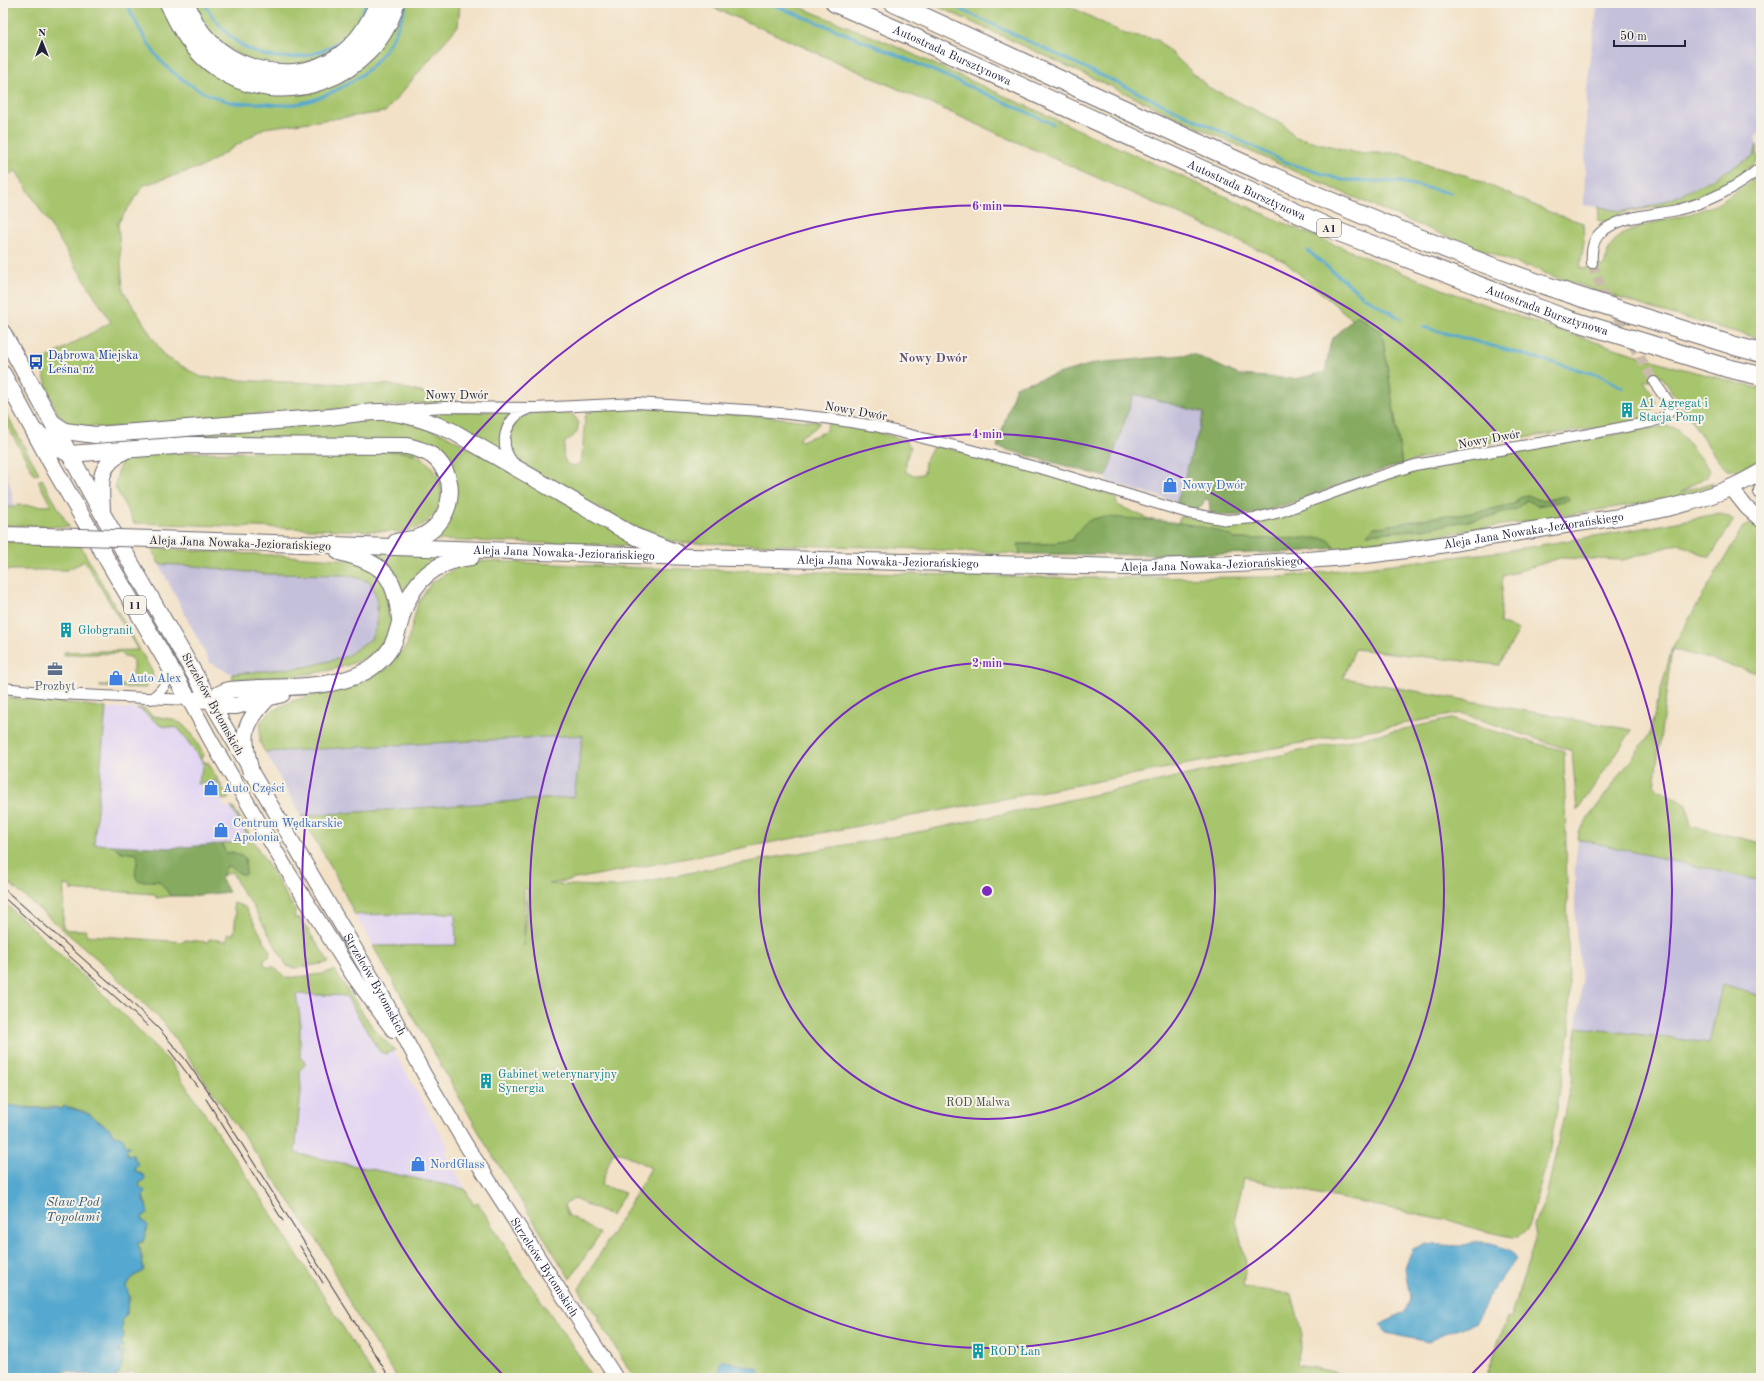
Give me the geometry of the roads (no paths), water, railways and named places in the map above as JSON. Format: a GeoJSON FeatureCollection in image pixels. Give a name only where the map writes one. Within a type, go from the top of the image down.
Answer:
{"type":"FeatureCollection","features":[{"type":"Feature","properties":{"kind":"highway"},"geometry":{"type":"LineString","coordinates":[[169,3],[191,43],[205,58],[218,68],[229,75],[255,85],[283,88],[301,87],[316,83],[350,67],[371,48],[385,28],[395,3]]}},
{"type":"Feature","properties":{"kind":"highway"},"geometry":{"type":"LineString","coordinates":[[186,3],[198,28],[222,53],[240,64],[252,68],[274,73],[287,74],[313,69],[340,56],[359,38],[371,22],[379,3]]}},
{"type":"Feature","properties":{"kind":"highway","name":"Autostrada Bursztynowa"},"geometry":{"type":"LineString","coordinates":[[835,3],[913,37],[1336,231],[1561,318],[1727,368],[1761,376]]}},
{"type":"Feature","properties":{"kind":"highway","name":"Autostrada Bursztynowa"},"geometry":{"type":"LineString","coordinates":[[894,3],[1254,168],[1376,220],[1463,255],[1560,291],[1727,344],[1761,353]]}},
{"type":"Feature","properties":{"kind":"main road","name":"Strzelców Bytomskich"},"geometry":{"type":"LineString","coordinates":[[3,333],[102,513],[188,659],[251,773],[381,993],[424,1074],[466,1145],[616,1378]]}},
{"type":"Feature","properties":{"kind":"main road","name":"Strzelców Bytomskich"},"geometry":{"type":"LineString","coordinates":[[3,374],[64,485],[169,663],[210,740],[344,962],[424,1074]]}},
{"type":"Feature","properties":{"kind":"main road"},"geometry":{"type":"LineString","coordinates":[[53,423],[65,431],[95,435],[330,418],[380,412],[401,414],[431,422],[452,432],[515,466],[634,536],[691,557]]}},
{"type":"Feature","properties":{"kind":"main road"},"geometry":{"type":"LineString","coordinates":[[31,426],[45,439],[70,454],[188,445],[377,444],[407,446],[426,452],[439,462],[447,474],[449,503],[444,517],[435,527],[420,537],[371,547]]}},
{"type":"Feature","properties":{"kind":"main road"},"geometry":{"type":"LineString","coordinates":[[64,485],[64,468],[70,454],[76,446],[95,435]]}},
{"type":"Feature","properties":{"kind":"main road"},"geometry":{"type":"LineString","coordinates":[[102,513],[102,474],[109,461],[127,449]]}},
{"type":"Feature","properties":{"kind":"main road","name":"Aleja Jana Nowaka-Jeziorańskiego"},"geometry":{"type":"LineString","coordinates":[[3,535],[691,557],[1126,567],[1274,562],[1367,555],[1634,513],[1693,501],[1731,488],[1761,472]]}},
{"type":"Feature","properties":{"kind":"main road"},"geometry":{"type":"LineString","coordinates":[[1731,488],[1747,508],[1761,520]]}},
{"type":"Feature","properties":{"kind":"main road"},"geometry":{"type":"LineString","coordinates":[[314,546],[352,555],[370,562],[384,572],[394,587],[398,600],[400,624]]}},
{"type":"Feature","properties":{"kind":"main road"},"geometry":{"type":"LineString","coordinates":[[209,699],[226,706],[236,706],[267,699],[298,688],[355,676],[374,666],[386,656],[393,646],[397,638],[400,624],[410,596],[424,576],[440,564],[455,559],[515,551]]}},
{"type":"Feature","properties":{"kind":"main road"},"geometry":{"type":"LineString","coordinates":[[188,659],[217,685],[228,690]]}},
{"type":"Feature","properties":{"kind":"main road"},"geometry":{"type":"LineString","coordinates":[[189,700],[209,699],[228,690],[298,688]]}},
{"type":"Feature","properties":{"kind":"main road"},"geometry":{"type":"LineString","coordinates":[[251,773],[245,743],[246,730],[249,720],[267,699]]}},
{"type":"Feature","properties":{"kind":"street"},"geometry":{"type":"LineString","coordinates":[[1592,263],[1592,247],[1603,230],[1628,219],[1679,210],[1702,201],[1737,184],[1761,167]]}},
{"type":"Feature","properties":{"kind":"street","name":"Nowy Dwór"},"geometry":{"type":"LineString","coordinates":[[380,412],[445,407],[534,408],[637,403],[761,411],[852,422],[875,426],[1004,458],[1188,513],[1228,520],[1256,518],[1280,512],[1371,479],[1415,465],[1651,422],[1666,416],[1672,407],[1654,382]]}},
{"type":"Feature","properties":{"kind":"street","name":"Nowy Dwór"},"geometry":{"type":"LineString","coordinates":[[515,466],[506,452],[504,441],[507,428],[520,412],[534,408]]}},
{"type":"Feature","properties":{"kind":"street"},"geometry":{"type":"LineString","coordinates":[[151,699],[164,688],[167,682],[169,663]]}},
{"type":"Feature","properties":{"kind":"street"},"geometry":{"type":"LineString","coordinates":[[3,688],[59,694],[189,700]]}},
{"type":"Feature","properties":{"kind":"water","name":"Staw Pod Topolami"},"geometry":{"type":"Polygon","coordinates":[[[3,1104],[21,1107],[62,1109],[64,1106],[89,1114],[112,1131],[111,1133],[123,1138],[126,1146],[130,1146],[126,1151],[128,1156],[133,1155],[138,1165],[135,1168],[135,1171],[145,1176],[145,1179],[139,1184],[145,1191],[143,1196],[148,1213],[142,1217],[143,1221],[148,1227],[143,1241],[138,1243],[144,1271],[134,1276],[126,1286],[128,1302],[125,1317],[122,1319],[123,1326],[121,1329],[124,1333],[123,1340],[120,1343],[123,1344],[123,1348],[119,1348],[119,1353],[123,1352],[123,1359],[121,1369],[115,1378],[96,1378],[89,1374],[82,1375],[68,1371],[31,1378],[3,1378],[3,1104]]]}},
{"type":"Feature","properties":{"kind":"water"},"geometry":{"type":"Polygon","coordinates":[[[1474,1242],[1492,1244],[1512,1251],[1516,1258],[1486,1300],[1477,1322],[1428,1342],[1387,1333],[1380,1325],[1405,1311],[1410,1298],[1405,1268],[1413,1249],[1424,1244],[1460,1246],[1474,1242]]]}},
{"type":"Feature","properties":{"kind":"water"},"geometry":{"type":"Polygon","coordinates":[[[721,1360],[760,1370],[757,1378],[734,1378],[718,1374],[721,1360]]]}},
{"type":"Feature","properties":{"kind":"waterway"},"geometry":{"type":"LineString","coordinates":[[126,3],[143,36],[159,59],[187,83],[212,96],[230,102],[284,105],[307,102],[319,98],[343,87],[364,73],[372,66],[389,44],[407,3]]}},
{"type":"Feature","properties":{"kind":"waterway"},"geometry":{"type":"LineString","coordinates":[[204,3],[211,15],[229,35],[240,44],[253,51],[268,56],[284,57],[316,53],[330,47],[343,38],[354,27],[358,22],[366,3]]}},
{"type":"Feature","properties":{"kind":"waterway"},"geometry":{"type":"LineString","coordinates":[[768,3],[911,61],[1053,124]]}},
{"type":"Feature","properties":{"kind":"waterway"},"geometry":{"type":"LineString","coordinates":[[947,3],[1288,163],[1342,180],[1399,182],[1451,193]]}},
{"type":"Feature","properties":{"kind":"waterway"},"geometry":{"type":"LineString","coordinates":[[1308,251],[1363,296],[1401,319]]}},
{"type":"Feature","properties":{"kind":"waterway"},"geometry":{"type":"LineString","coordinates":[[1423,327],[1602,376],[1623,388]]}},
{"type":"Feature","properties":{"kind":"tunnel"},"geometry":{"type":"LineString","coordinates":[[1592,263],[1603,292],[1654,382]]}},
{"type":"Feature","properties":{"kind":"tram line"},"geometry":{"type":"LineString","coordinates":[[3,888],[124,995],[160,1030],[185,1059],[221,1111],[390,1378]]}},
{"type":"Feature","properties":{"kind":"tram line"},"geometry":{"type":"LineString","coordinates":[[3,897],[148,1026]]}},
{"type":"Feature","properties":{"kind":"tram line"},"geometry":{"type":"LineString","coordinates":[[169,1050],[197,1086]]}},
{"type":"Feature","properties":{"kind":"tram line"},"geometry":{"type":"LineString","coordinates":[[206,1099],[283,1221]]}},
{"type":"Feature","properties":{"kind":"tram line"},"geometry":{"type":"LineString","coordinates":[[300,1246],[323,1283]]}},
{"type":"Feature","properties":{"kind":"place","name":"Dąbrowa Miejska Leśna nż"},"geometry":{"type":"Point","coordinates":[36,362]}},
{"type":"Feature","properties":{"kind":"place","name":"A1 Agregat i Stacja Pomp"},"geometry":{"type":"Point","coordinates":[1627,410]}},
{"type":"Feature","properties":{"kind":"place","name":"Nowy Dwór"},"geometry":{"type":"Point","coordinates":[1170,485]}},
{"type":"Feature","properties":{"kind":"place","name":"Globgranit"},"geometry":{"type":"Point","coordinates":[66,630]}},
{"type":"Feature","properties":{"kind":"place","name":"Prozbyt"},"geometry":{"type":"Point","coordinates":[55,669]}},
{"type":"Feature","properties":{"kind":"place","name":"Auto Alex"},"geometry":{"type":"Point","coordinates":[116,678]}},
{"type":"Feature","properties":{"kind":"place","name":"Auto Części"},"geometry":{"type":"Point","coordinates":[211,788]}},
{"type":"Feature","properties":{"kind":"place","name":"Centrum Wędkarskie Apolonia"},"geometry":{"type":"Point","coordinates":[221,830]}},
{"type":"Feature","properties":{"kind":"place","name":"Gabinet weterynaryjny Synergia"},"geometry":{"type":"Point","coordinates":[486,1081]}},
{"type":"Feature","properties":{"kind":"place","name":"NordGlass"},"geometry":{"type":"Point","coordinates":[418,1164]}},
{"type":"Feature","properties":{"kind":"place","name":"ROD Łan"},"geometry":{"type":"Point","coordinates":[978,1351]}},
{"type":"Feature","properties":{"kind":"district","name":"Nowy Dwór"},"geometry":{"type":"Point","coordinates":[933,357]}},
{"type":"Feature","properties":{"kind":"park label","name":"ROD Malwa"},"geometry":{"type":"Point","coordinates":[978,1102]}}]}
